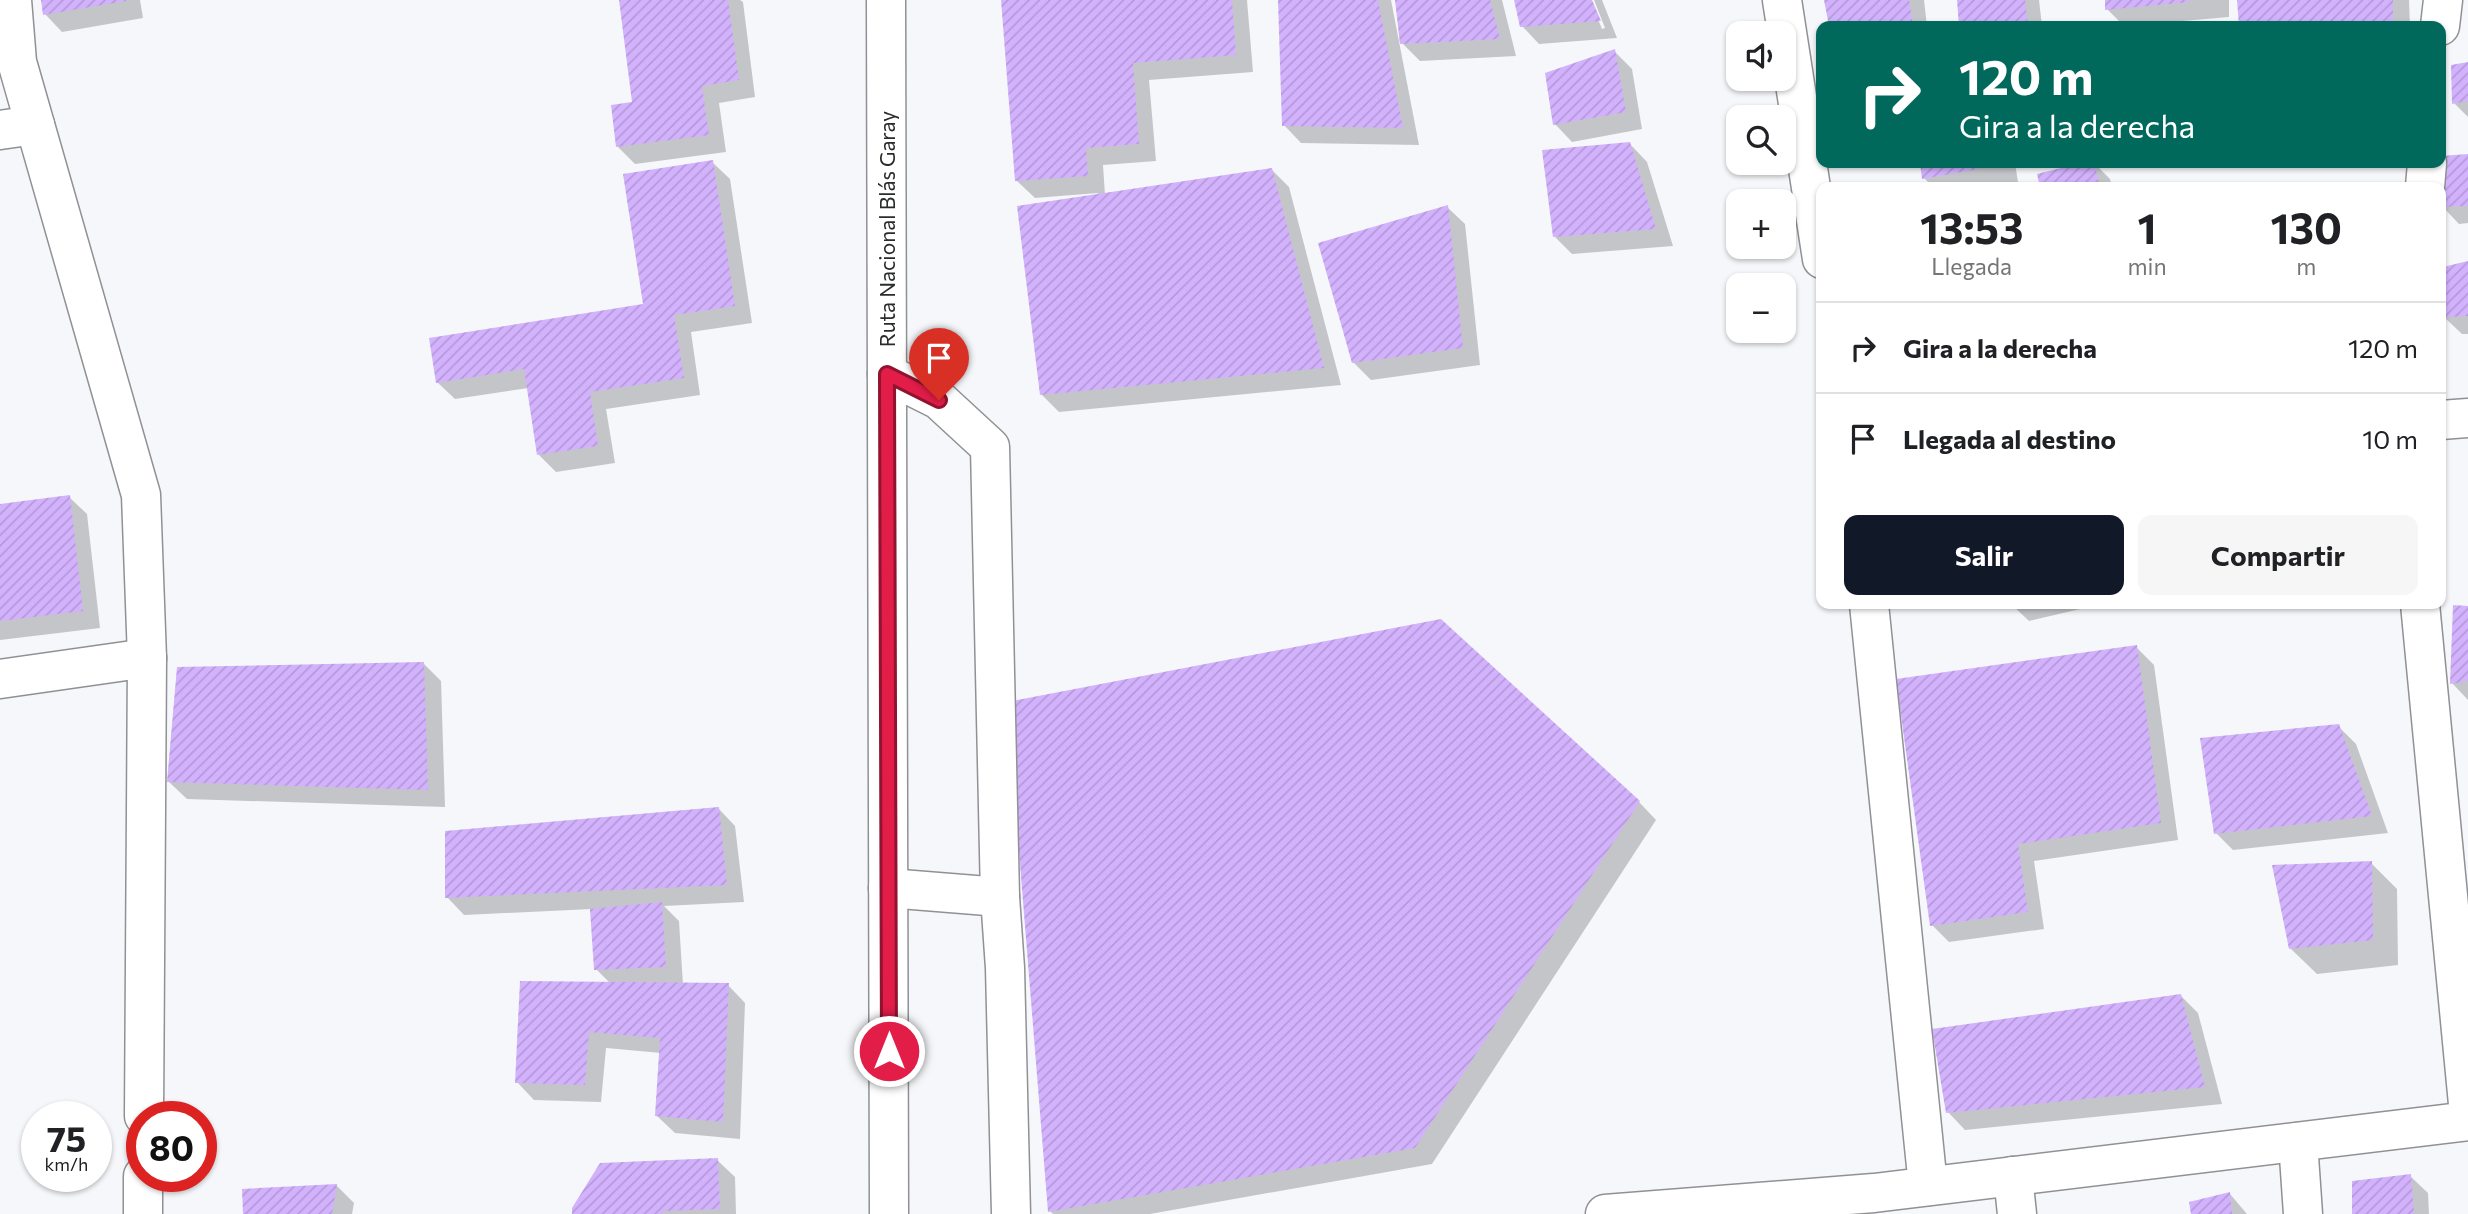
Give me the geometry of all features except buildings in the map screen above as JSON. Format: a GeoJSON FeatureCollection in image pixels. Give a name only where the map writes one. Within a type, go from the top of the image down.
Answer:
{"type":"FeatureCollection","features":[{"type":"Feature","properties":{"kind":"main road"},"geometry":{"type":"LineString","coordinates":[[12,0],[17,128],[141,495],[147,658],[144,1101]]}},
{"type":"Feature","properties":{"kind":"main road","name":"Ruta Nacional Blás Garay"},"geometry":{"type":"LineString","coordinates":[[886,0],[890,1214]]}},
{"type":"Feature","properties":{"kind":"main road"},"geometry":{"type":"LineString","coordinates":[[1782,0],[1816,220]]}},
{"type":"Feature","properties":{"kind":"main road"},"geometry":{"type":"LineString","coordinates":[[2441,21],[2443,0]]}},
{"type":"Feature","properties":{"kind":"main road"},"geometry":{"type":"LineString","coordinates":[[887,374],[939,400],[990,447],[1000,897],[1005,968],[1011,1214]]}},
{"type":"Feature","properties":{"kind":"main road"},"geometry":{"type":"LineString","coordinates":[[2446,420],[2468,418]]}},
{"type":"Feature","properties":{"kind":"main road"},"geometry":{"type":"LineString","coordinates":[[1870,609],[1928,1186]]}},
{"type":"Feature","properties":{"kind":"main road"},"geometry":{"type":"LineString","coordinates":[[2420,609],[2468,1104]]}},
{"type":"Feature","properties":{"kind":"main road"},"geometry":{"type":"LineString","coordinates":[[0,679],[147,658]]}},
{"type":"Feature","properties":{"kind":"main road"},"geometry":{"type":"LineString","coordinates":[[888,888],[1000,897]]}},
{"type":"Feature","properties":{"kind":"main road"},"geometry":{"type":"LineString","coordinates":[[1605,1214],[1749,1208],[2468,1121]]}},
{"type":"Feature","properties":{"kind":"main road"},"geometry":{"type":"LineString","coordinates":[[2298,1142],[2303,1214]]}},
{"type":"Feature","properties":{"kind":"main road"},"geometry":{"type":"LineString","coordinates":[[2013,1176],[2017,1214]]}},
{"type":"Feature","properties":{"kind":"main road"},"geometry":{"type":"LineString","coordinates":[[143,1192],[143,1214]]}},
{"type":"Feature","properties":{"kind":"route"},"geometry":{"type":"LineString","coordinates":[[889,1051],[887,374],[939,400]]}}]}
